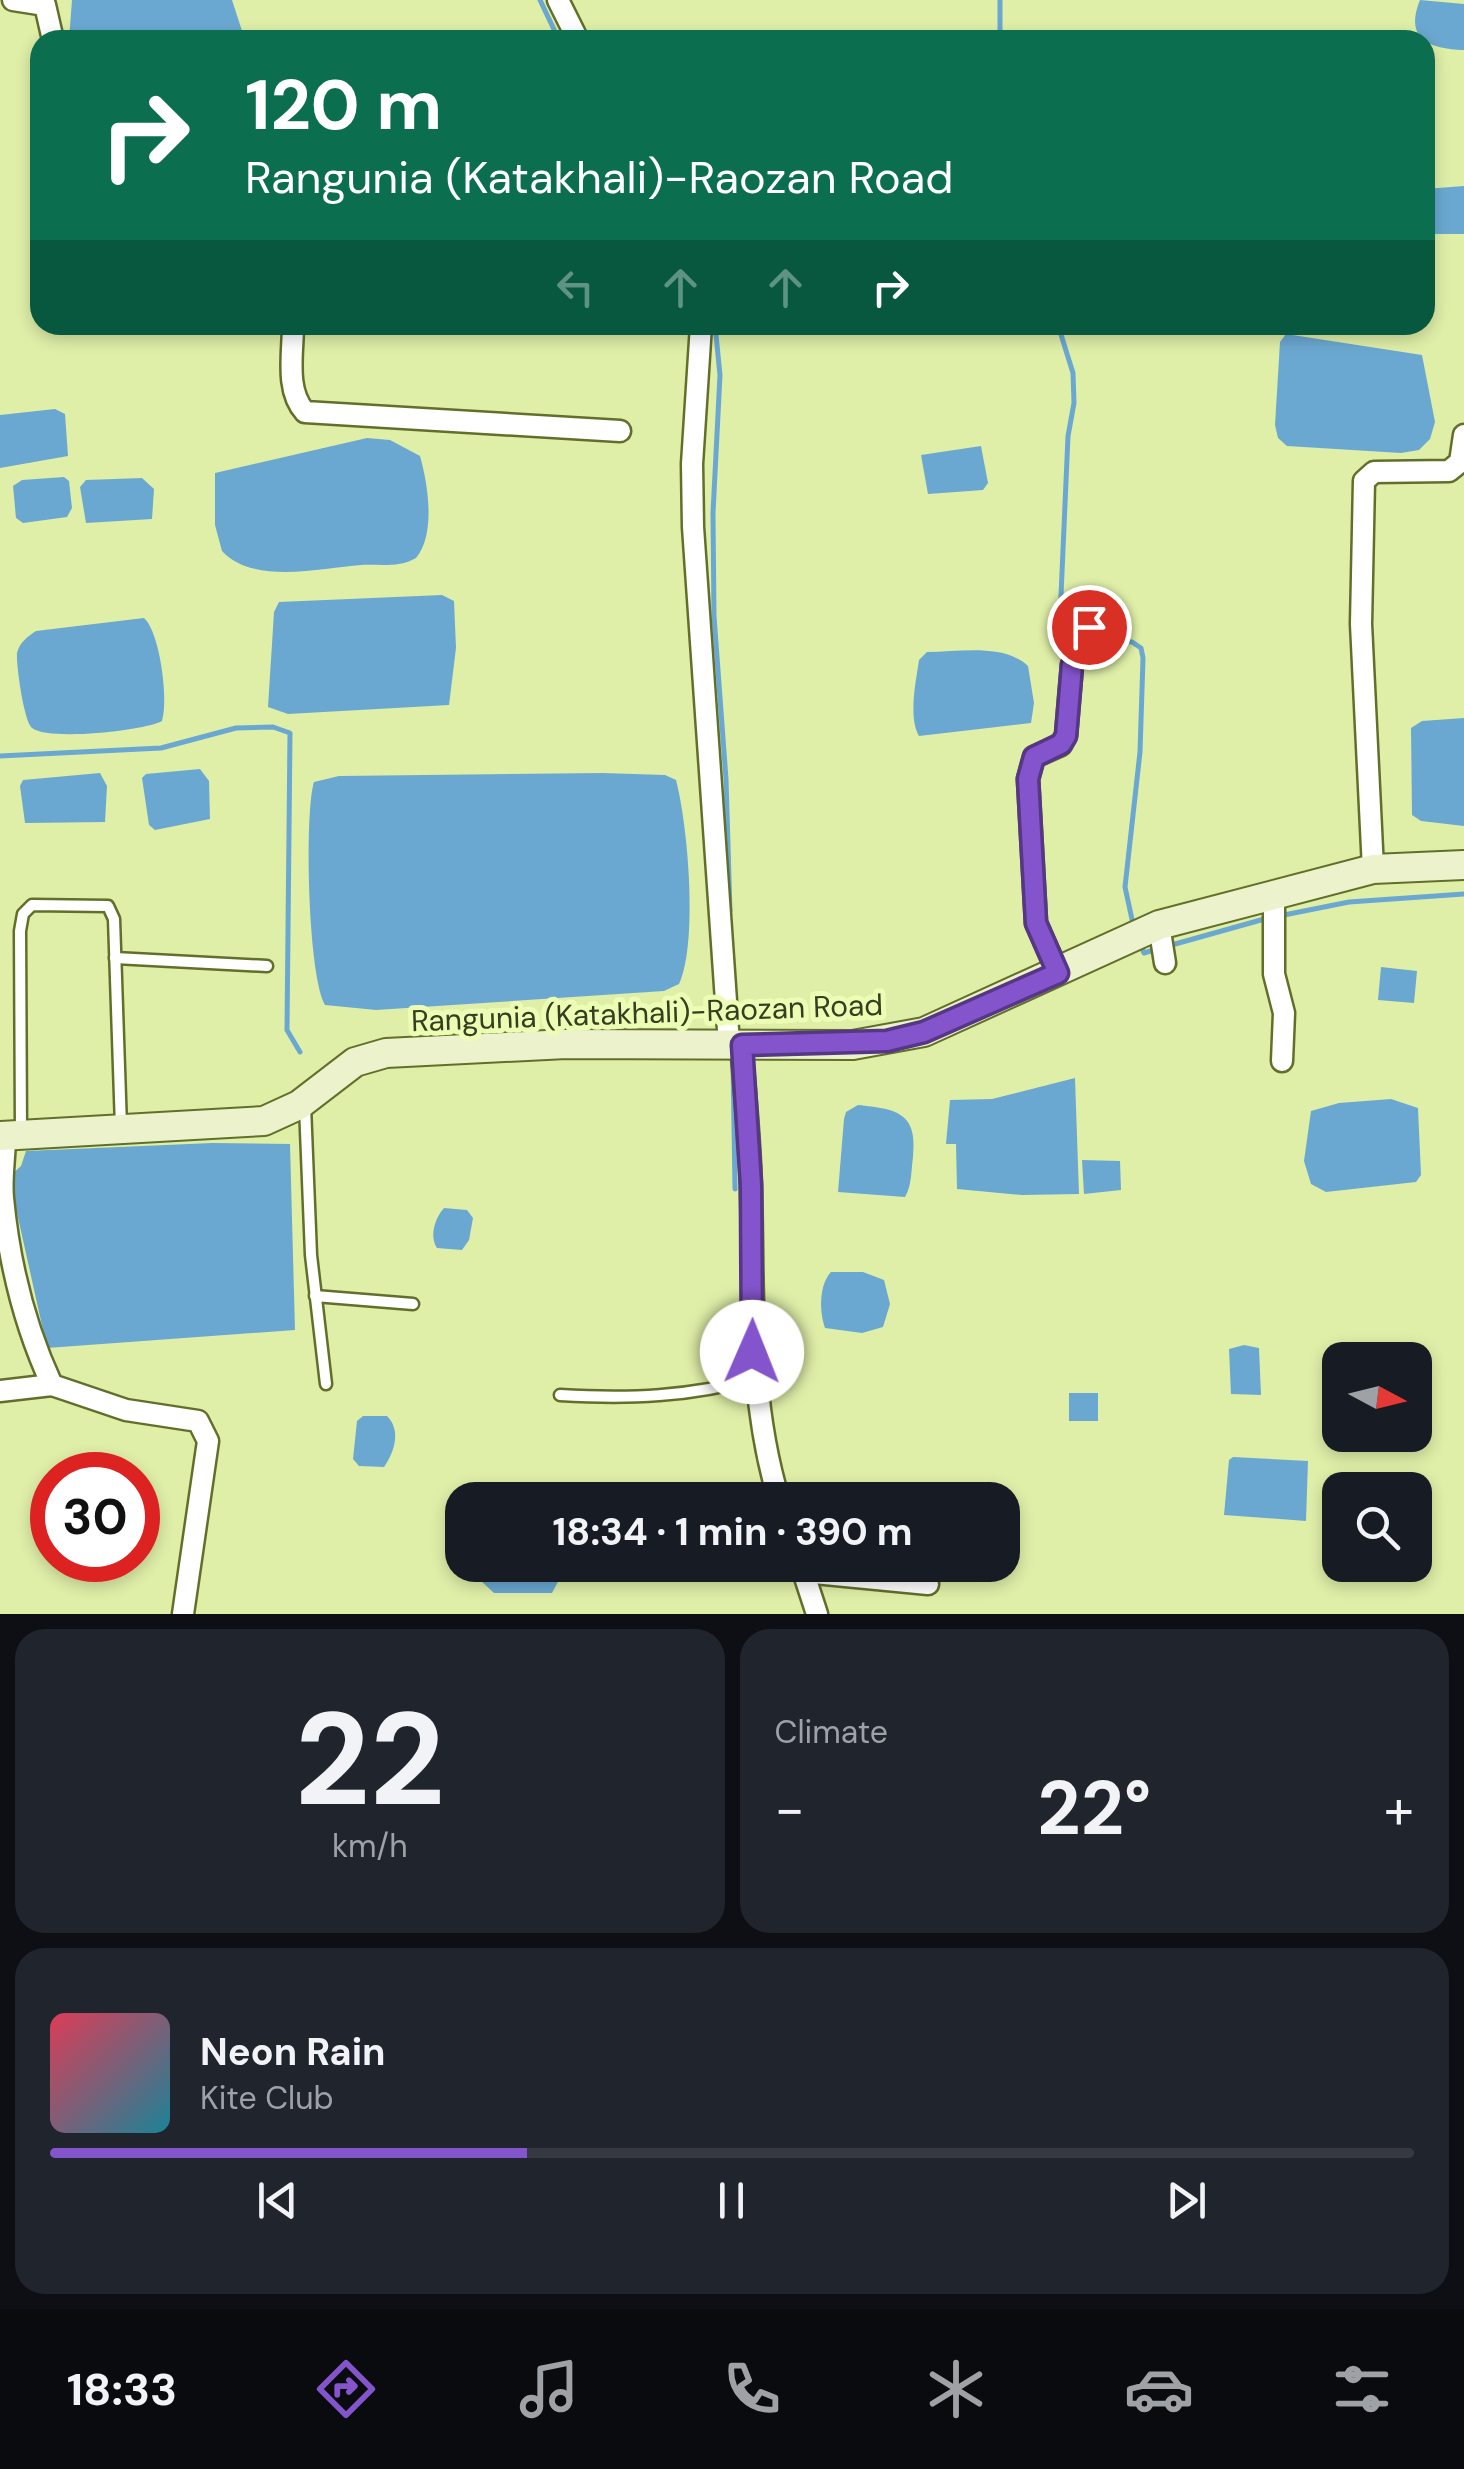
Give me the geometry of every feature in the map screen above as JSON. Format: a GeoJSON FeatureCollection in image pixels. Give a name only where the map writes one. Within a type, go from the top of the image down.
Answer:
{"type":"FeatureCollection","features":[{"type":"Feature","properties":{"kind":"main road","name":"Rangunia (Katakhali)-Raozan Road"},"geometry":{"type":"LineString","coordinates":[[9,1135],[264,1121],[305,1100],[356,1062],[386,1053],[566,1044],[887,1041],[924,1032],[1123,943],[1160,941],[1275,908],[1373,868],[1464,866]]}},
{"type":"Feature","properties":{"kind":"street"},"geometry":{"type":"LineString","coordinates":[[13,0],[44,5],[50,30]]}},
{"type":"Feature","properties":{"kind":"street"},"geometry":{"type":"LineString","coordinates":[[558,0],[573,30]]}},
{"type":"Feature","properties":{"kind":"street"},"geometry":{"type":"LineString","coordinates":[[293,335],[292,387],[304,412],[620,431]]}},
{"type":"Feature","properties":{"kind":"street"},"geometry":{"type":"LineString","coordinates":[[700,335],[692,464],[693,527],[735,1045],[756,1378],[762,1438],[775,1482]]}},
{"type":"Feature","properties":{"kind":"street"},"geometry":{"type":"LineString","coordinates":[[1373,868],[1361,624],[1364,482],[1374,472],[1449,471],[1460,462],[1464,434]]}},
{"type":"Feature","properties":{"kind":"street"},"geometry":{"type":"LineString","coordinates":[[1058,973],[1036,923],[1028,779],[1034,757],[1061,744],[1066,736],[1072,665],[1089,627]]}},
{"type":"Feature","properties":{"kind":"street"},"geometry":{"type":"LineString","coordinates":[[1275,908],[1274,974],[1284,1013],[1282,1061]]}},
{"type":"Feature","properties":{"kind":"street"},"geometry":{"type":"LineString","coordinates":[[9,1135],[2,1194],[11,1252],[28,1324],[52,1385]]}},
{"type":"Feature","properties":{"kind":"street"},"geometry":{"type":"LineString","coordinates":[[0,1390],[52,1385],[126,1410],[198,1421],[208,1441],[183,1614]]}},
{"type":"Feature","properties":{"kind":"street"},"geometry":{"type":"LineString","coordinates":[[807,1582],[817,1614]]}},
{"type":"Feature","properties":{"kind":"street"},"geometry":{"type":"LineString","coordinates":[[912,1582],[928,1584]]}},
{"type":"Feature","properties":{"kind":"lane"},"geometry":{"type":"LineString","coordinates":[[9,1135],[23,914],[32,905],[108,906],[114,919],[121,1128]]}},
{"type":"Feature","properties":{"kind":"lane"},"geometry":{"type":"LineString","coordinates":[[115,958],[267,966]]}},
{"type":"Feature","properties":{"kind":"lane"},"geometry":{"type":"LineString","coordinates":[[305,1100],[315,1296],[326,1384]]}},
{"type":"Feature","properties":{"kind":"lane"},"geometry":{"type":"LineString","coordinates":[[315,1296],[413,1304]]}},
{"type":"Feature","properties":{"kind":"lane"},"geometry":{"type":"LineString","coordinates":[[560,1396],[628,1400],[708,1391],[756,1378]]}},
{"type":"Feature","properties":{"kind":"water"},"geometry":{"type":"Polygon","coordinates":[[[72,0],[232,0],[242,30],[70,30],[72,0]]]}},
{"type":"Feature","properties":{"kind":"water"},"geometry":{"type":"Polygon","coordinates":[[[1420,0],[1464,4],[1464,50],[1435,46],[1435,30],[1417,30],[1420,0]]]}},
{"type":"Feature","properties":{"kind":"water"},"geometry":{"type":"Polygon","coordinates":[[[1464,186],[1464,234],[1435,234],[1435,188],[1464,186]]]}},
{"type":"Feature","properties":{"kind":"water"},"geometry":{"type":"Polygon","coordinates":[[[1285,335],[1292,335],[1422,355],[1435,422],[1430,439],[1419,450],[1401,453],[1287,446],[1278,438],[1275,425],[1280,342],[1285,335]]]}},
{"type":"Feature","properties":{"kind":"water"},"geometry":{"type":"Polygon","coordinates":[[[55,409],[65,414],[68,456],[0,468],[0,415],[55,409]]]}},
{"type":"Feature","properties":{"kind":"water"},"geometry":{"type":"Polygon","coordinates":[[[367,438],[390,440],[420,456],[428,494],[428,523],[416,558],[396,564],[288,572],[251,568],[222,551],[215,525],[215,473],[367,438]]]}},
{"type":"Feature","properties":{"kind":"water"},"geometry":{"type":"Polygon","coordinates":[[[981,446],[988,483],[983,490],[928,494],[921,455],[981,446]]]}},
{"type":"Feature","properties":{"kind":"water"},"geometry":{"type":"Polygon","coordinates":[[[64,477],[69,481],[72,508],[67,517],[23,523],[16,518],[13,486],[22,480],[64,477]]]}},
{"type":"Feature","properties":{"kind":"water"},"geometry":{"type":"Polygon","coordinates":[[[142,478],[154,489],[152,519],[86,523],[80,487],[86,480],[142,478]]]}},
{"type":"Feature","properties":{"kind":"water"},"geometry":{"type":"Polygon","coordinates":[[[442,595],[454,601],[456,648],[449,705],[288,714],[268,707],[274,612],[279,602],[442,595]]]}},
{"type":"Feature","properties":{"kind":"water"},"geometry":{"type":"Polygon","coordinates":[[[144,618],[155,637],[162,667],[162,721],[96,733],[57,734],[32,728],[23,705],[18,669],[17,653],[24,640],[36,631],[144,618]]]}},
{"type":"Feature","properties":{"kind":"water"},"geometry":{"type":"Polygon","coordinates":[[[994,651],[1018,659],[1028,666],[1034,703],[1031,723],[919,736],[914,699],[919,660],[927,652],[994,651]]]}},
{"type":"Feature","properties":{"kind":"water"},"geometry":{"type":"Polygon","coordinates":[[[1464,718],[1464,826],[1421,821],[1412,815],[1411,728],[1422,721],[1464,718]]]}},
{"type":"Feature","properties":{"kind":"water"},"geometry":{"type":"Polygon","coordinates":[[[200,769],[209,781],[210,819],[155,830],[149,825],[142,778],[146,774],[200,769]]]}},
{"type":"Feature","properties":{"kind":"water"},"geometry":{"type":"Polygon","coordinates":[[[100,773],[107,786],[105,822],[25,823],[20,786],[23,780],[100,773]]]}},
{"type":"Feature","properties":{"kind":"water"},"geometry":{"type":"Polygon","coordinates":[[[665,775],[676,780],[684,825],[690,913],[685,965],[679,984],[664,991],[376,1010],[325,1005],[315,963],[309,895],[309,827],[314,782],[339,776],[665,775]]]}},
{"type":"Feature","properties":{"kind":"water"},"geometry":{"type":"Polygon","coordinates":[[[1381,967],[1417,971],[1414,1003],[1378,1000],[1381,967]]]}},
{"type":"Feature","properties":{"kind":"water"},"geometry":{"type":"Polygon","coordinates":[[[1075,1078],[1079,1194],[1022,1195],[957,1189],[956,1144],[946,1144],[950,1100],[992,1099],[1075,1078]]]}},
{"type":"Feature","properties":{"kind":"water"},"geometry":{"type":"Polygon","coordinates":[[[1391,1099],[1418,1108],[1421,1175],[1416,1182],[1326,1192],[1311,1184],[1304,1161],[1311,1111],[1339,1103],[1391,1099]]]}},
{"type":"Feature","properties":{"kind":"water"},"geometry":{"type":"Polygon","coordinates":[[[858,1105],[893,1111],[908,1122],[914,1142],[905,1197],[838,1192],[844,1119],[846,1112],[858,1105]]]}},
{"type":"Feature","properties":{"kind":"water"},"geometry":{"type":"Polygon","coordinates":[[[212,1143],[290,1144],[295,1330],[47,1348],[9,1177],[21,1166],[26,1151],[212,1143]]]}},
{"type":"Feature","properties":{"kind":"water"},"geometry":{"type":"Polygon","coordinates":[[[1082,1160],[1120,1161],[1121,1190],[1084,1194],[1082,1160]]]}},
{"type":"Feature","properties":{"kind":"water"},"geometry":{"type":"Polygon","coordinates":[[[444,1208],[467,1210],[473,1218],[469,1240],[462,1250],[437,1248],[434,1227],[444,1208]]]}},
{"type":"Feature","properties":{"kind":"water"},"geometry":{"type":"Polygon","coordinates":[[[831,1272],[863,1272],[884,1280],[890,1304],[883,1327],[862,1333],[825,1328],[821,1298],[831,1272]]]}},
{"type":"Feature","properties":{"kind":"water"},"geometry":{"type":"Polygon","coordinates":[[[1244,1345],[1259,1348],[1261,1395],[1231,1394],[1229,1349],[1244,1345]]]}},
{"type":"Feature","properties":{"kind":"water"},"geometry":{"type":"Polygon","coordinates":[[[1069,1393],[1098,1393],[1098,1421],[1069,1421],[1069,1393]]]}},
{"type":"Feature","properties":{"kind":"water"},"geometry":{"type":"Polygon","coordinates":[[[363,1416],[387,1416],[394,1428],[393,1448],[384,1467],[359,1466],[353,1459],[357,1421],[363,1416]]]}},
{"type":"Feature","properties":{"kind":"water"},"geometry":{"type":"Polygon","coordinates":[[[1233,1457],[1308,1461],[1306,1521],[1224,1515],[1229,1460],[1233,1457]]]}},
{"type":"Feature","properties":{"kind":"water"},"geometry":{"type":"Polygon","coordinates":[[[482,1582],[558,1582],[552,1593],[494,1593],[482,1582]]]}},
{"type":"Feature","properties":{"kind":"waterway"},"geometry":{"type":"LineString","coordinates":[[540,0],[554,30]]}},
{"type":"Feature","properties":{"kind":"waterway"},"geometry":{"type":"LineString","coordinates":[[1000,0],[1000,30]]}},
{"type":"Feature","properties":{"kind":"waterway"},"geometry":{"type":"LineString","coordinates":[[716,335],[720,375],[713,513],[714,616],[726,779],[730,911]]}},
{"type":"Feature","properties":{"kind":"waterway"},"geometry":{"type":"LineString","coordinates":[[1061,335],[1073,373],[1074,403],[1068,436],[1060,618],[1061,631],[1076,639]]}},
{"type":"Feature","properties":{"kind":"waterway"},"geometry":{"type":"LineString","coordinates":[[1092,640],[1132,642],[1141,648],[1143,658],[1140,752],[1125,887],[1133,924]]}},
{"type":"Feature","properties":{"kind":"waterway"},"geometry":{"type":"LineString","coordinates":[[0,756],[161,748],[236,728],[273,727],[290,733],[287,1030],[300,1052]]}},
{"type":"Feature","properties":{"kind":"waterway"},"geometry":{"type":"LineString","coordinates":[[1279,916],[1349,902],[1464,894]]}},
{"type":"Feature","properties":{"kind":"waterway"},"geometry":{"type":"LineString","coordinates":[[1168,946],[1268,918]]}},
{"type":"Feature","properties":{"kind":"waterway"},"geometry":{"type":"LineString","coordinates":[[1140,944],[1144,953],[1157,949]]}},
{"type":"Feature","properties":{"kind":"waterway"},"geometry":{"type":"LineString","coordinates":[[733,1062],[735,1189]]}},
{"type":"Feature","properties":{"kind":"route"},"geometry":{"type":"LineString","coordinates":[[752,1352],[751,1185],[742,1045],[853,1045],[887,1041],[924,1032],[1058,973],[1044,948],[1031,895],[1028,779],[1034,757],[1061,744],[1066,736],[1072,665],[1089,627]]}}]}
